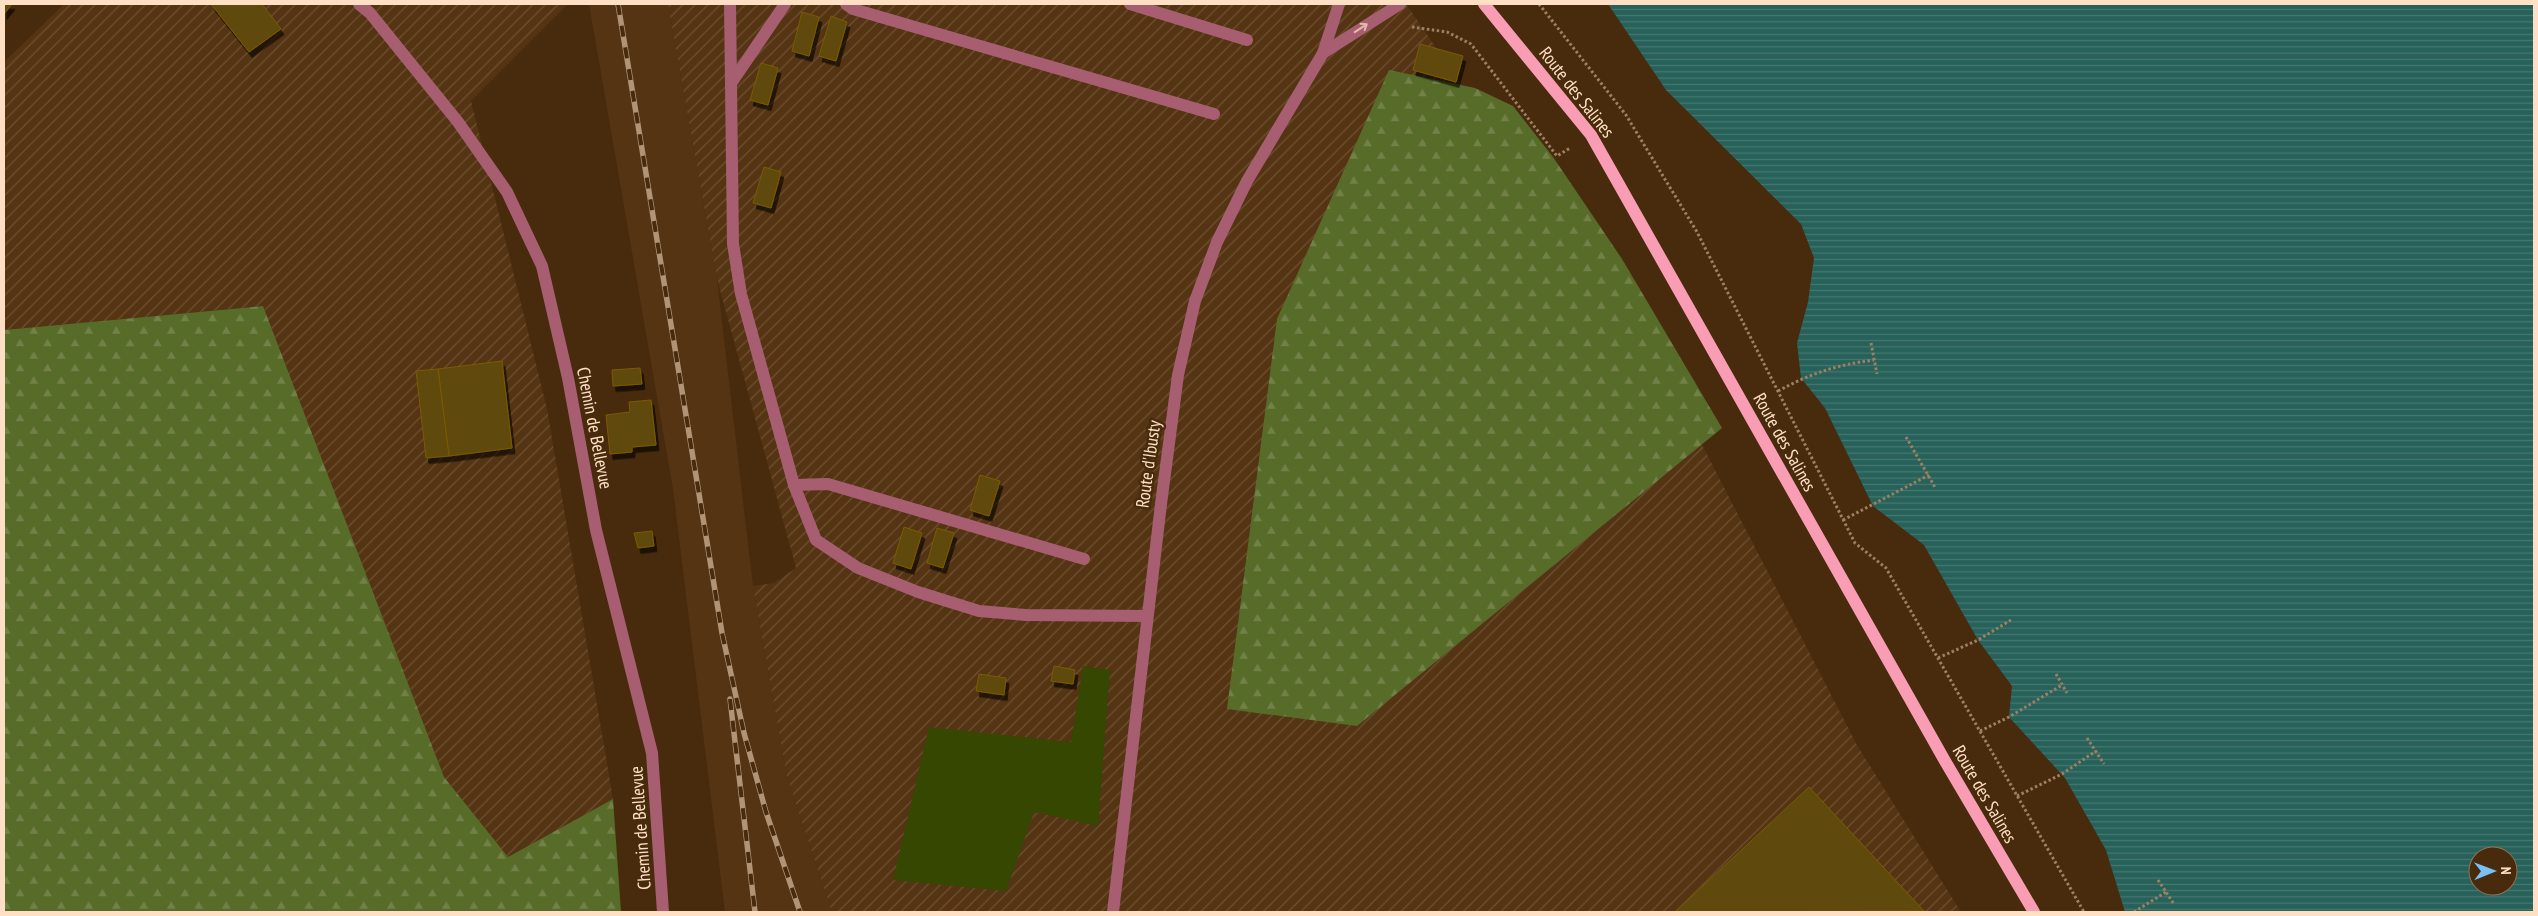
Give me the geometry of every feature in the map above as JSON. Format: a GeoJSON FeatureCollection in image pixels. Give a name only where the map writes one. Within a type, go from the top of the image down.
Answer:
{"type":"FeatureCollection","features":[{"type":"Feature","properties":{"kind":"main road","name":"Route des Salines"},"geometry":{"type":"LineString","coordinates":[[1484,4],[1591,135],[1945,761],[2034,912]]}},
{"type":"Feature","properties":{"kind":"street","name":"Chemin de Bellevue"},"geometry":{"type":"LineString","coordinates":[[359,4],[370,13],[458,122],[507,192],[542,266],[568,378],[596,530],[652,753],[663,912]]}},
{"type":"Feature","properties":{"kind":"street"},"geometry":{"type":"LineString","coordinates":[[730,4],[733,244],[741,294],[794,485],[816,540],[858,568],[918,592],[979,611],[1026,615],[1147,616]]}},
{"type":"Feature","properties":{"kind":"street"},"geometry":{"type":"LineString","coordinates":[[731,82],[785,4]]}},
{"type":"Feature","properties":{"kind":"street"},"geometry":{"type":"LineString","coordinates":[[846,4],[854,9],[1214,114]]}},
{"type":"Feature","properties":{"kind":"street"},"geometry":{"type":"LineString","coordinates":[[1130,4],[1247,40]]}},
{"type":"Feature","properties":{"kind":"street"},"geometry":{"type":"LineString","coordinates":[[1323,53],[1339,4]]}},
{"type":"Feature","properties":{"kind":"street"},"geometry":{"type":"LineString","coordinates":[[1323,53],[1399,4]]}},
{"type":"Feature","properties":{"kind":"street","name":"Route d'Ibusty"},"geometry":{"type":"LineString","coordinates":[[1112,912],[1178,375],[1195,302],[1217,242],[1247,181],[1323,53]]}},
{"type":"Feature","properties":{"kind":"street"},"geometry":{"type":"LineString","coordinates":[[794,485],[828,484],[1084,559]]}},
{"type":"Feature","properties":{"kind":"path"},"geometry":{"type":"LineString","coordinates":[[1399,4],[1413,28],[1447,32],[1471,44],[1557,156],[1591,135]]}},
{"type":"Feature","properties":{"kind":"path"},"geometry":{"type":"LineString","coordinates":[[1539,4],[1626,115],[1697,232],[1855,543],[1886,568],[2084,912]]}},
{"type":"Feature","properties":{"kind":"path"},"geometry":{"type":"LineString","coordinates":[[1871,343],[1877,374]]}},
{"type":"Feature","properties":{"kind":"path"},"geometry":{"type":"LineString","coordinates":[[1778,391],[1801,378],[1836,365],[1874,360]]}},
{"type":"Feature","properties":{"kind":"path"},"geometry":{"type":"LineString","coordinates":[[1906,437],[1936,489]]}},
{"type":"Feature","properties":{"kind":"path"},"geometry":{"type":"LineString","coordinates":[[1843,520],[1929,475]]}},
{"type":"Feature","properties":{"kind":"path"},"geometry":{"type":"LineString","coordinates":[[1938,658],[1978,640],[2011,620]]}},
{"type":"Feature","properties":{"kind":"path"},"geometry":{"type":"LineString","coordinates":[[2056,674],[2067,693]]}},
{"type":"Feature","properties":{"kind":"path"},"geometry":{"type":"LineString","coordinates":[[1980,731],[2009,717],[2062,685]]}},
{"type":"Feature","properties":{"kind":"path"},"geometry":{"type":"LineString","coordinates":[[2087,738],[2104,764]]}},
{"type":"Feature","properties":{"kind":"path"},"geometry":{"type":"LineString","coordinates":[[2017,796],[2062,774],[2096,751]]}},
{"type":"Feature","properties":{"kind":"path"},"geometry":{"type":"LineString","coordinates":[[2158,880],[2174,904]]}},
{"type":"Feature","properties":{"kind":"path"},"geometry":{"type":"LineString","coordinates":[[2134,912],[2166,892]]}},
{"type":"Feature","properties":{"kind":"shaded area"},"geometry":{"type":"Polygon","coordinates":[[[64,4],[568,4],[471,101],[547,409],[613,799],[508,857],[444,777],[263,306],[4,330],[4,62],[64,4]]]}},
{"type":"Feature","properties":{"kind":"shaded area"},"geometry":{"type":"Polygon","coordinates":[[[589,4],[668,4],[717,279],[753,586],[787,777],[832,912],[725,912],[673,489],[589,4]]]}},
{"type":"Feature","properties":{"kind":"shaded area"},"geometry":{"type":"Polygon","coordinates":[[[668,4],[1406,4],[1683,408],[1857,745],[1961,912],[832,912],[787,777],[753,586],[774,583],[796,568],[717,279],[668,4]]]}},
{"type":"Feature","properties":{"kind":"green space"},"geometry":{"type":"Polygon","coordinates":[[[1389,70],[1475,88],[1513,106],[1553,157],[1622,259],[1722,428],[1357,726],[1227,709],[1277,319],[1389,70]]]}},
{"type":"Feature","properties":{"kind":"green space"},"geometry":{"type":"Polygon","coordinates":[[[263,306],[444,777],[508,857],[613,799],[621,912],[4,912],[4,330],[263,306]]]}},
{"type":"Feature","properties":{"kind":"green space"},"geometry":{"type":"Polygon","coordinates":[[[1083,666],[1110,670],[1098,826],[1034,812],[1006,891],[893,880],[929,727],[1071,742],[1083,666]]]}},
{"type":"Feature","properties":{"kind":"water"},"geometry":{"type":"Polygon","coordinates":[[[1608,4],[2534,4],[2534,912],[2125,912],[2106,850],[2065,778],[2009,717],[2012,686],[1978,640],[1924,545],[1873,506],[1825,408],[1801,378],[1797,343],[1808,302],[1814,258],[1801,224],[1666,90],[1608,4]]]}},
{"type":"Feature","properties":{"kind":"building"},"geometry":{"type":"Polygon","coordinates":[[[4,4],[12,4],[4,14],[4,4]]]}},
{"type":"Feature","properties":{"kind":"building"},"geometry":{"type":"Polygon","coordinates":[[[211,4],[262,4],[281,29],[249,52],[211,4]]]}},
{"type":"Feature","properties":{"kind":"building"},"geometry":{"type":"Polygon","coordinates":[[[802,12],[819,17],[809,56],[792,51],[802,12]]]}},
{"type":"Feature","properties":{"kind":"building"},"geometry":{"type":"Polygon","coordinates":[[[831,16],[847,22],[836,61],[819,56],[831,16]]]}},
{"type":"Feature","properties":{"kind":"building"},"geometry":{"type":"Polygon","coordinates":[[[1420,44],[1463,56],[1456,82],[1413,70],[1420,44]]]}},
{"type":"Feature","properties":{"kind":"building"},"geometry":{"type":"Polygon","coordinates":[[[761,63],[778,68],[768,105],[750,100],[761,63]]]}},
{"type":"Feature","properties":{"kind":"building"},"geometry":{"type":"Polygon","coordinates":[[[764,167],[781,172],[771,208],[753,203],[764,167]]]}},
{"type":"Feature","properties":{"kind":"building"},"geometry":{"type":"Polygon","coordinates":[[[502,361],[512,448],[449,456],[438,369],[502,361]]]}},
{"type":"Feature","properties":{"kind":"building"},"geometry":{"type":"Polygon","coordinates":[[[640,368],[642,384],[613,386],[612,370],[640,368]]]}},
{"type":"Feature","properties":{"kind":"building"},"geometry":{"type":"Polygon","coordinates":[[[438,369],[449,456],[426,458],[416,371],[438,369]]]}},
{"type":"Feature","properties":{"kind":"building"},"geometry":{"type":"Polygon","coordinates":[[[651,400],[656,445],[632,447],[632,452],[610,454],[606,415],[630,412],[629,402],[651,400]]]}},
{"type":"Feature","properties":{"kind":"building"},"geometry":{"type":"Polygon","coordinates":[[[980,475],[1000,481],[989,516],[970,510],[980,475]]]}},
{"type":"Feature","properties":{"kind":"building"},"geometry":{"type":"Polygon","coordinates":[[[904,527],[922,533],[911,569],[893,563],[904,527]]]}},
{"type":"Feature","properties":{"kind":"building"},"geometry":{"type":"Polygon","coordinates":[[[937,528],[954,533],[943,568],[927,563],[937,528]]]}},
{"type":"Feature","properties":{"kind":"building"},"geometry":{"type":"Polygon","coordinates":[[[652,531],[654,546],[638,548],[634,533],[652,531]]]}},
{"type":"Feature","properties":{"kind":"building"},"geometry":{"type":"Polygon","coordinates":[[[1054,666],[1075,670],[1073,684],[1051,681],[1054,666]]]}},
{"type":"Feature","properties":{"kind":"building"},"geometry":{"type":"Polygon","coordinates":[[[979,674],[1006,678],[1004,695],[976,691],[979,674]]]}},
{"type":"Feature","properties":{"kind":"building"},"geometry":{"type":"Polygon","coordinates":[[[1809,787],[1924,911],[1675,912],[1809,787]]]}},
{"type":"Feature","properties":{"kind":"railway"},"geometry":{"type":"LineString","coordinates":[[618,4],[722,633],[744,733],[766,812],[800,912]]}},
{"type":"Feature","properties":{"kind":"railway"},"geometry":{"type":"LineString","coordinates":[[730,699],[755,912]]}}]}
